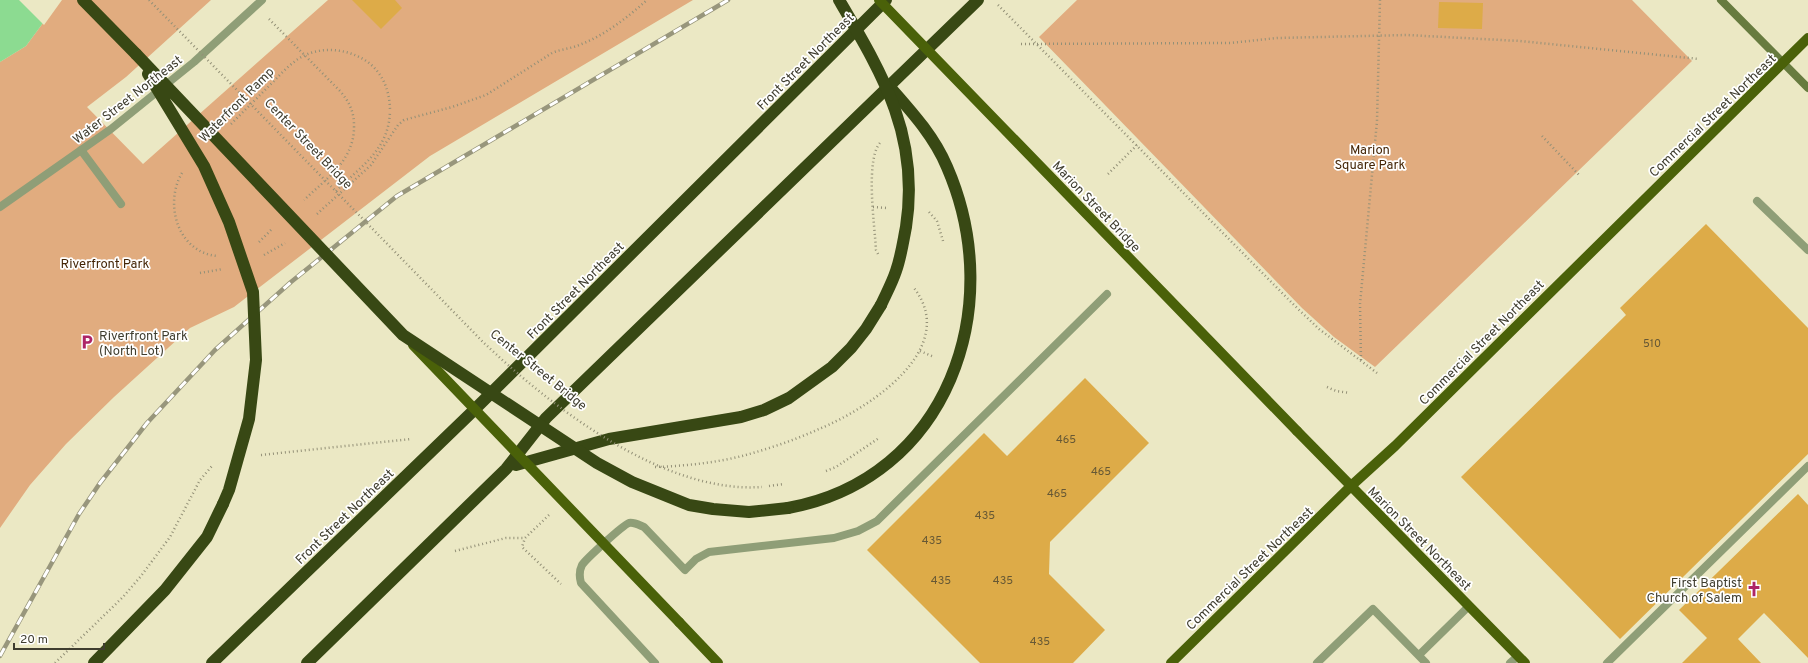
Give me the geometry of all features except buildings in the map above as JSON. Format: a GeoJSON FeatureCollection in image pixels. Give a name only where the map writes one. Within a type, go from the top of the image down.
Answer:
{"type":"FeatureCollection","features":[{"type":"Feature","properties":{"kind":"highway"},"geometry":{"type":"LineString","coordinates":[[83,0],[403,335],[597,463],[632,482],[689,505],[713,509],[749,512],[788,508],[835,496],[861,483],[888,464],[922,429],[936,408],[957,362],[969,313],[971,263],[964,213],[947,165],[920,123],[889,86]]}},
{"type":"Feature","properties":{"kind":"highway"},"geometry":{"type":"LineString","coordinates":[[506,469],[609,438],[741,417],[764,410],[789,398],[832,367],[862,334],[881,305],[896,272],[902,250],[910,193],[909,165],[902,130],[892,98],[875,63],[839,0]]}},
{"type":"Feature","properties":{"kind":"highway","name":"Front Street Northeast"},"geometry":{"type":"LineString","coordinates":[[212,663],[481,403],[886,0]]}},
{"type":"Feature","properties":{"kind":"highway"},"geometry":{"type":"LineString","coordinates":[[307,663],[506,469],[546,418],[978,0]]}},
{"type":"Feature","properties":{"kind":"highway"},"geometry":{"type":"LineString","coordinates":[[94,663],[165,590],[207,537],[229,490],[249,419],[256,360],[253,292],[229,222],[204,166],[136,54]]}},
{"type":"Feature","properties":{"kind":"main road","name":"Marion Street Bridge"},"geometry":{"type":"LineString","coordinates":[[879,0],[1297,431]]}},
{"type":"Feature","properties":{"kind":"main road","name":"Commercial Street Northeast"},"geometry":{"type":"LineString","coordinates":[[1171,663],[1351,486],[1395,446],[1808,38]]}},
{"type":"Feature","properties":{"kind":"main road"},"geometry":{"type":"LineString","coordinates":[[403,335],[718,663]]}},
{"type":"Feature","properties":{"kind":"main road","name":"Marion Street Northeast"},"geometry":{"type":"LineString","coordinates":[[1297,431],[1469,606],[1517,661]]}},
{"type":"Feature","properties":{"kind":"street"},"geometry":{"type":"LineString","coordinates":[[1721,0],[1808,88]]}},
{"type":"Feature","properties":{"kind":"street","name":"Water Street Northeast"},"geometry":{"type":"LineString","coordinates":[[0,207],[111,129],[194,62],[259,3]]}},
{"type":"Feature","properties":{"kind":"street"},"geometry":{"type":"LineString","coordinates":[[81,150],[121,204]]}},
{"type":"Feature","properties":{"kind":"street"},"geometry":{"type":"LineString","coordinates":[[1757,200],[1808,250]]}},
{"type":"Feature","properties":{"kind":"street"},"geometry":{"type":"LineString","coordinates":[[654,663],[580,583],[579,575],[585,561],[629,523],[637,523],[644,527],[685,570],[696,559],[709,552],[826,539],[858,531],[877,521],[1107,294]]}},
{"type":"Feature","properties":{"kind":"street"},"geometry":{"type":"LineString","coordinates":[[1607,663],[1808,466]]}},
{"type":"Feature","properties":{"kind":"street"},"geometry":{"type":"LineString","coordinates":[[1419,655],[1469,606]]}},
{"type":"Feature","properties":{"kind":"street"},"geometry":{"type":"LineString","coordinates":[[1317,663],[1373,609],[1426,663]]}},
{"type":"Feature","properties":{"kind":"path","name":"Center Street Bridge"},"geometry":{"type":"LineString","coordinates":[[150,0],[502,360],[599,434],[636,455],[696,478],[739,487],[784,484],[791,482]]}},
{"type":"Feature","properties":{"kind":"path"},"geometry":{"type":"LineString","coordinates":[[317,214],[371,165],[398,125],[404,120],[452,107],[486,95],[552,53],[562,48],[580,45],[600,35],[647,0]]}},
{"type":"Feature","properties":{"kind":"path"},"geometry":{"type":"LineString","coordinates":[[993,0],[1302,313],[1350,354],[1361,360],[1377,373]]}},
{"type":"Feature","properties":{"kind":"path"},"geometry":{"type":"LineString","coordinates":[[1361,360],[1360,304],[1377,121],[1380,0]]}},
{"type":"Feature","properties":{"kind":"path"},"geometry":{"type":"LineString","coordinates":[[259,3],[340,91],[350,106],[353,118],[354,134],[349,152],[341,164],[317,188]]}},
{"type":"Feature","properties":{"kind":"path"},"geometry":{"type":"LineString","coordinates":[[1021,44],[1230,43],[1277,38],[1380,37],[1407,35],[1489,39],[1699,59]]}},
{"type":"Feature","properties":{"kind":"path","name":"Waterfront Ramp"},"geometry":{"type":"LineString","coordinates":[[228,127],[294,62],[302,57],[326,50],[342,51],[359,57],[372,66],[386,86],[390,100],[388,130],[381,145],[372,157],[336,191]]}},
{"type":"Feature","properties":{"kind":"path"},"geometry":{"type":"LineString","coordinates":[[1542,136],[1580,176]]}},
{"type":"Feature","properties":{"kind":"path"},"geometry":{"type":"LineString","coordinates":[[1108,174],[1137,145]]}},
{"type":"Feature","properties":{"kind":"path"},"geometry":{"type":"LineString","coordinates":[[873,207],[895,208]]}},
{"type":"Feature","properties":{"kind":"path"},"geometry":{"type":"LineString","coordinates":[[924,210],[932,214],[937,221],[944,247]]}},
{"type":"Feature","properties":{"kind":"path"},"geometry":{"type":"LineString","coordinates":[[258,258],[271,252],[288,240]]}},
{"type":"Feature","properties":{"kind":"path"},"geometry":{"type":"LineString","coordinates":[[200,273],[226,269]]}},
{"type":"Feature","properties":{"kind":"path"},"geometry":{"type":"LineString","coordinates":[[931,365],[937,350]]}},
{"type":"Feature","properties":{"kind":"path"},"geometry":{"type":"LineString","coordinates":[[653,467],[709,462],[741,456],[820,429],[875,398],[910,365],[920,351],[934,357]]}},
{"type":"Feature","properties":{"kind":"path"},"geometry":{"type":"LineString","coordinates":[[1327,387],[1336,391],[1350,393]]}},
{"type":"Feature","properties":{"kind":"path"},"geometry":{"type":"LineString","coordinates":[[824,472],[836,467],[883,435]]}},
{"type":"Feature","properties":{"kind":"path"},"geometry":{"type":"LineString","coordinates":[[552,512],[525,538],[522,547],[560,584],[590,594]]}},
{"type":"Feature","properties":{"kind":"path"},"geometry":{"type":"LineString","coordinates":[[451,552],[506,538],[525,538]]}},
{"type":"Feature","properties":{"kind":"green space","name":"Riverfront Park"},"geometry":{"type":"Polygon","coordinates":[[[60,0],[211,0],[126,77],[87,107],[143,164],[328,0],[693,0],[430,156],[234,307],[190,328],[114,397],[66,444],[30,485],[0,528],[0,62],[26,46],[60,0]]]}},
{"type":"Feature","properties":{"kind":"green space","name":"Marion Square Park"},"geometry":{"type":"Polygon","coordinates":[[[1077,0],[1632,0],[1692,61],[1375,367],[1334,337],[1302,308],[1039,37],[1077,0]]]}},
{"type":"Feature","properties":{"kind":"shaded area"},"geometry":{"type":"Polygon","coordinates":[[[0,0],[60,0],[26,46],[0,62],[0,0]]]}},
{"type":"Feature","properties":{"kind":"pier"},"geometry":{"type":"Polygon","coordinates":[[[19,0],[62,0],[44,25],[19,0]]]}},
{"type":"Feature","properties":{"kind":"railway"},"geometry":{"type":"LineString","coordinates":[[0,656],[79,514],[100,483],[147,423],[215,350],[291,282],[397,196],[728,0]]}},
{"type":"Feature","properties":{"kind":"place","name":"Riverfront Park (North Lot)"},"geometry":{"type":"Point","coordinates":[87,342]}},
{"type":"Feature","properties":{"kind":"place","name":"First Baptist Church of Salem"},"geometry":{"type":"Point","coordinates":[1754,589]}}]}
